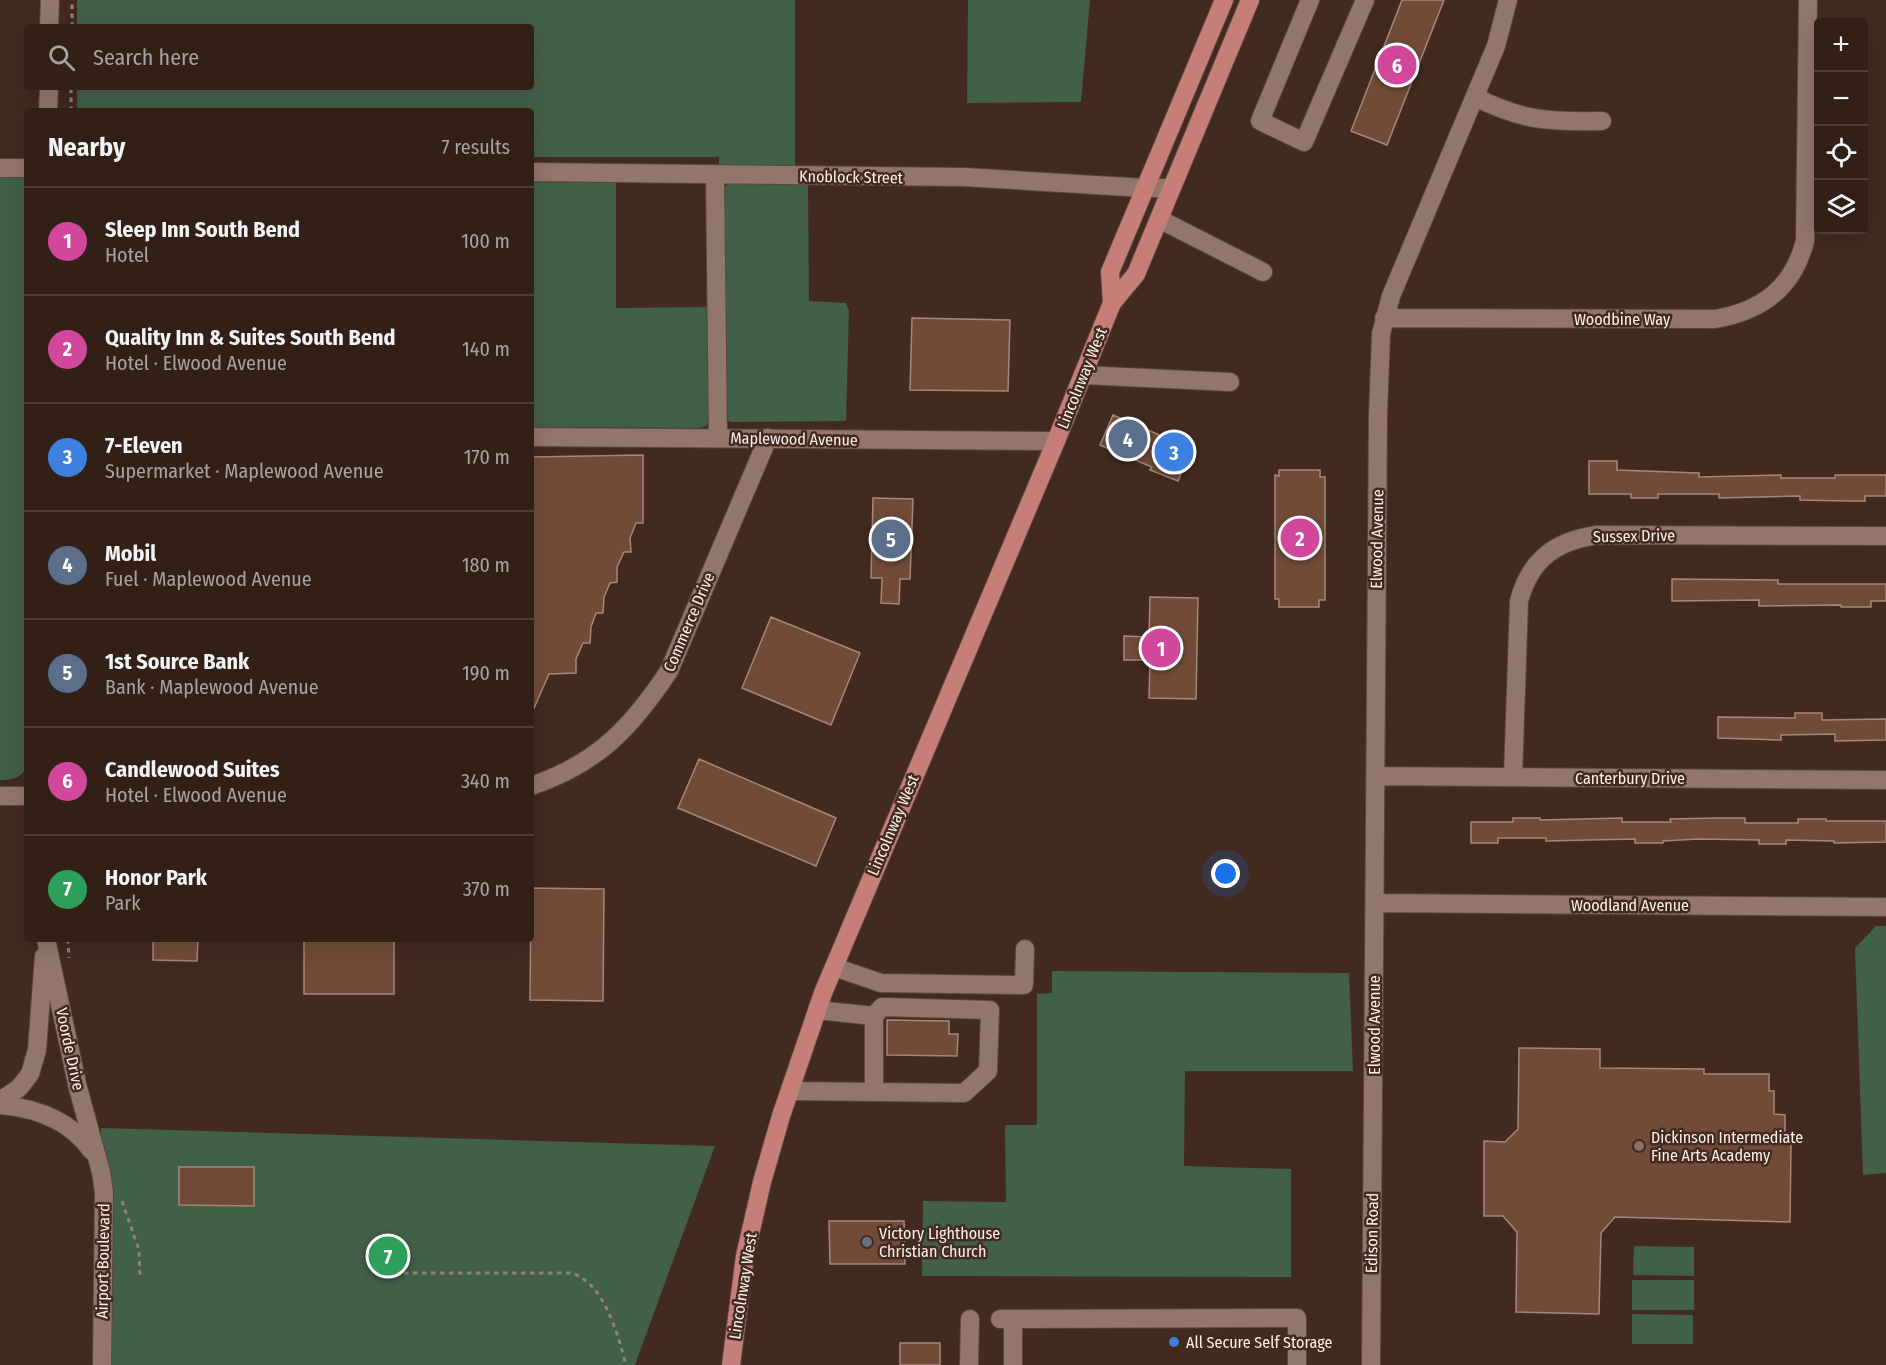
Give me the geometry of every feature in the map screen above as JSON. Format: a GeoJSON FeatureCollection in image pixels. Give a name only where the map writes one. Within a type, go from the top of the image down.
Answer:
{"type":"FeatureCollection","features":[{"type":"Feature","properties":{"kind":"main road","name":"Lincolnway West"},"geometry":{"type":"LineString","coordinates":[[1112,303],[1110,272],[1224,0]]}},
{"type":"Feature","properties":{"kind":"main road","name":"Lincolnway West"},"geometry":{"type":"LineString","coordinates":[[731,1365],[746,1256],[762,1182],[817,1010],[1112,303],[1136,274],[1250,0]]}},
{"type":"Feature","properties":{"kind":"street"},"geometry":{"type":"LineString","coordinates":[[49,24],[50,0]]}},
{"type":"Feature","properties":{"kind":"street"},"geometry":{"type":"LineString","coordinates":[[1310,0],[1260,121],[1304,142],[1365,0]]}},
{"type":"Feature","properties":{"kind":"street","name":"Elwood Avenue"},"geometry":{"type":"LineString","coordinates":[[1374,1102],[1378,415],[1381,334],[1391,296],[1496,46],[1508,0]]}},
{"type":"Feature","properties":{"kind":"street","name":"Woodbine Way"},"geometry":{"type":"LineString","coordinates":[[1384,318],[1715,319],[1734,315],[1761,303],[1784,285],[1801,257],[1806,224],[1808,0]]}},
{"type":"Feature","properties":{"kind":"street"},"geometry":{"type":"LineString","coordinates":[[48,108],[49,90]]}},
{"type":"Feature","properties":{"kind":"street"},"geometry":{"type":"LineString","coordinates":[[1475,97],[1530,119],[1561,122],[1602,121]]}},
{"type":"Feature","properties":{"kind":"street"},"geometry":{"type":"LineString","coordinates":[[0,168],[24,168]]}},
{"type":"Feature","properties":{"kind":"street","name":"Knoblock Street"},"geometry":{"type":"LineString","coordinates":[[534,172],[964,177],[1171,188]]}},
{"type":"Feature","properties":{"kind":"street"},"geometry":{"type":"LineString","coordinates":[[715,174],[718,438]]}},
{"type":"Feature","properties":{"kind":"street"},"geometry":{"type":"LineString","coordinates":[[1159,219],[1263,272]]}},
{"type":"Feature","properties":{"kind":"street"},"geometry":{"type":"LineString","coordinates":[[1083,375],[1230,382]]}},
{"type":"Feature","properties":{"kind":"street","name":"Maplewood Avenue"},"geometry":{"type":"LineString","coordinates":[[534,437],[1056,441]]}},
{"type":"Feature","properties":{"kind":"street","name":"Commerce Drive"},"geometry":{"type":"LineString","coordinates":[[534,785],[560,775],[609,744],[630,725],[648,703],[669,671],[768,438]]}},
{"type":"Feature","properties":{"kind":"street","name":"Sussex Drive"},"geometry":{"type":"LineString","coordinates":[[1513,777],[1519,601],[1527,578],[1536,564],[1550,552],[1566,543],[1597,535],[1886,536]]}},
{"type":"Feature","properties":{"kind":"street","name":"Canterbury Drive"},"geometry":{"type":"LineString","coordinates":[[1375,776],[1886,780]]}},
{"type":"Feature","properties":{"kind":"street"},"geometry":{"type":"LineString","coordinates":[[0,796],[24,796]]}},
{"type":"Feature","properties":{"kind":"street","name":"Woodland Avenue"},"geometry":{"type":"LineString","coordinates":[[1375,903],[1886,907]]}},
{"type":"Feature","properties":{"kind":"street","name":"Voorde Drive"},"geometry":{"type":"LineString","coordinates":[[0,1103],[19,1088],[30,1074],[37,1050],[46,942]]}},
{"type":"Feature","properties":{"kind":"street","name":"Voorde Drive"},"geometry":{"type":"LineString","coordinates":[[47,942],[78,1088],[96,1158]]}},
{"type":"Feature","properties":{"kind":"street"},"geometry":{"type":"LineString","coordinates":[[834,967],[881,983],[1024,986],[1025,949]]}},
{"type":"Feature","properties":{"kind":"street"},"geometry":{"type":"LineString","coordinates":[[790,1090],[964,1093],[988,1071],[990,1010],[882,1007],[874,1016],[874,1091]]}},
{"type":"Feature","properties":{"kind":"street"},"geometry":{"type":"LineString","coordinates":[[817,1010],[874,1016]]}},
{"type":"Feature","properties":{"kind":"street","name":"Edison Road"},"geometry":{"type":"LineString","coordinates":[[1371,1365],[1374,1102]]}},
{"type":"Feature","properties":{"kind":"street"},"geometry":{"type":"LineString","coordinates":[[0,1103],[47,1114],[83,1139],[96,1158]]}},
{"type":"Feature","properties":{"kind":"street","name":"Airport Boulevard"},"geometry":{"type":"LineString","coordinates":[[96,1158],[104,1192],[102,1365]]}},
{"type":"Feature","properties":{"kind":"street"},"geometry":{"type":"LineString","coordinates":[[1013,1365],[1007,1319],[1297,1318],[1297,1365]]}},
{"type":"Feature","properties":{"kind":"street"},"geometry":{"type":"LineString","coordinates":[[969,1365],[970,1319]]}},
{"type":"Feature","properties":{"kind":"path"},"geometry":{"type":"LineString","coordinates":[[72,0],[72,24]]}},
{"type":"Feature","properties":{"kind":"path"},"geometry":{"type":"LineString","coordinates":[[71,90],[71,108]]}},
{"type":"Feature","properties":{"kind":"path"},"geometry":{"type":"LineString","coordinates":[[377,1274],[571,1273],[581,1276],[597,1294],[609,1313],[626,1365]]}},
{"type":"Feature","properties":{"kind":"green space"},"geometry":{"type":"Polygon","coordinates":[[[77,0],[795,0],[795,166],[719,165],[719,157],[534,157],[534,108],[77,108],[77,90],[534,90],[534,24],[77,24],[77,0]]]}},
{"type":"Feature","properties":{"kind":"green space"},"geometry":{"type":"Polygon","coordinates":[[[968,0],[1090,0],[1081,102],[967,103],[968,0]]]}},
{"type":"Feature","properties":{"kind":"green space"},"geometry":{"type":"Polygon","coordinates":[[[0,176],[24,178],[24,771],[16,778],[0,780],[0,176]]]}},
{"type":"Feature","properties":{"kind":"green space"},"geometry":{"type":"Polygon","coordinates":[[[729,181],[808,182],[809,301],[846,303],[849,311],[846,421],[730,422],[724,417],[719,197],[729,181]]]}},
{"type":"Feature","properties":{"kind":"green space"},"geometry":{"type":"Polygon","coordinates":[[[534,182],[616,183],[616,308],[709,307],[712,418],[706,426],[699,428],[534,427],[534,182]]]}},
{"type":"Feature","properties":{"kind":"green space"},"geometry":{"type":"Polygon","coordinates":[[[1876,926],[1886,926],[1886,1173],[1863,1175],[1855,948],[1876,926]]]}},
{"type":"Feature","properties":{"kind":"green space"},"geometry":{"type":"Polygon","coordinates":[[[1052,971],[1349,973],[1353,1071],[1185,1071],[1184,1166],[1291,1169],[1291,1277],[922,1276],[923,1201],[1006,1202],[1005,1125],[1037,1125],[1037,994],[1052,993],[1052,971]]]}},
{"type":"Feature","properties":{"kind":"green space"},"geometry":{"type":"Polygon","coordinates":[[[101,1128],[715,1146],[635,1365],[100,1365],[101,1128]]]}},
{"type":"Feature","properties":{"kind":"green space"},"geometry":{"type":"Polygon","coordinates":[[[1634,1246],[1694,1247],[1694,1276],[1633,1275],[1634,1246]]]}},
{"type":"Feature","properties":{"kind":"green space"},"geometry":{"type":"Polygon","coordinates":[[[1632,1280],[1694,1280],[1694,1310],[1632,1310],[1632,1280]]]}},
{"type":"Feature","properties":{"kind":"green space"},"geometry":{"type":"Polygon","coordinates":[[[1632,1314],[1693,1315],[1693,1344],[1632,1344],[1632,1314]]]}},
{"type":"Feature","properties":{"kind":"building"},"geometry":{"type":"Polygon","coordinates":[[[1402,0],[1444,0],[1387,145],[1351,131],[1402,0]]]}},
{"type":"Feature","properties":{"kind":"building"},"geometry":{"type":"Polygon","coordinates":[[[912,318],[1010,320],[1008,391],[910,390],[912,318]]]}},
{"type":"Feature","properties":{"kind":"building"},"geometry":{"type":"Polygon","coordinates":[[[1113,415],[1164,437],[1165,435],[1193,445],[1178,481],[1150,470],[1152,467],[1100,445],[1113,415]]]}},
{"type":"Feature","properties":{"kind":"building"},"geometry":{"type":"Polygon","coordinates":[[[643,455],[643,523],[636,523],[630,538],[631,552],[624,552],[617,567],[617,582],[610,583],[604,597],[603,613],[596,613],[591,627],[590,643],[583,643],[576,659],[576,673],[549,674],[534,708],[534,457],[643,455]]]}},
{"type":"Feature","properties":{"kind":"building"},"geometry":{"type":"Polygon","coordinates":[[[1589,461],[1617,461],[1617,470],[1699,473],[1699,477],[1781,475],[1781,478],[1835,478],[1835,475],[1886,475],[1886,496],[1865,496],[1865,501],[1847,501],[1800,500],[1800,496],[1719,498],[1719,494],[1658,494],[1658,498],[1631,498],[1631,494],[1589,494],[1589,461]]]}},
{"type":"Feature","properties":{"kind":"building"},"geometry":{"type":"Polygon","coordinates":[[[1279,470],[1320,470],[1320,477],[1325,477],[1325,600],[1319,600],[1319,607],[1279,607],[1279,599],[1275,599],[1275,475],[1279,476],[1279,470]]]}},
{"type":"Feature","properties":{"kind":"building"},"geometry":{"type":"Polygon","coordinates":[[[873,498],[913,499],[910,579],[900,579],[899,604],[881,603],[882,578],[871,578],[873,498]]]}},
{"type":"Feature","properties":{"kind":"building"},"geometry":{"type":"Polygon","coordinates":[[[1672,579],[1778,580],[1778,584],[1886,584],[1886,601],[1871,601],[1871,607],[1841,607],[1841,605],[1759,606],[1759,600],[1672,601],[1672,579]]]}},
{"type":"Feature","properties":{"kind":"building"},"geometry":{"type":"Polygon","coordinates":[[[1150,597],[1198,598],[1196,699],[1149,698],[1150,660],[1124,660],[1124,636],[1149,637],[1150,597]]]}},
{"type":"Feature","properties":{"kind":"building"},"geometry":{"type":"Polygon","coordinates":[[[771,617],[860,653],[831,725],[742,688],[771,617]]]}},
{"type":"Feature","properties":{"kind":"building"},"geometry":{"type":"Polygon","coordinates":[[[1795,713],[1822,713],[1822,720],[1886,719],[1886,740],[1835,741],[1835,734],[1781,735],[1781,740],[1718,738],[1718,717],[1795,718],[1795,713]]]}},
{"type":"Feature","properties":{"kind":"building"},"geometry":{"type":"Polygon","coordinates":[[[699,759],[836,818],[816,866],[678,808],[699,759]]]}},
{"type":"Feature","properties":{"kind":"building"},"geometry":{"type":"Polygon","coordinates":[[[1513,818],[1540,818],[1540,820],[1622,818],[1622,822],[1671,822],[1670,819],[1745,818],[1745,823],[1798,823],[1798,819],[1886,821],[1886,842],[1834,843],[1834,841],[1786,840],[1786,844],[1759,844],[1759,840],[1698,839],[1635,843],[1635,839],[1546,841],[1546,838],[1498,838],[1498,843],[1471,843],[1471,822],[1513,822],[1513,818]]]}},
{"type":"Feature","properties":{"kind":"building"},"geometry":{"type":"Polygon","coordinates":[[[534,888],[604,889],[603,1001],[530,1000],[531,942],[534,942],[534,888]]]}},
{"type":"Feature","properties":{"kind":"building"},"geometry":{"type":"Polygon","coordinates":[[[153,942],[198,942],[197,961],[153,960],[153,942]]]}},
{"type":"Feature","properties":{"kind":"building"},"geometry":{"type":"Polygon","coordinates":[[[304,942],[394,942],[394,994],[304,994],[304,942]]]}},
{"type":"Feature","properties":{"kind":"building"},"geometry":{"type":"Polygon","coordinates":[[[887,1020],[949,1021],[949,1034],[958,1034],[957,1056],[887,1055],[887,1020]]]}},
{"type":"Feature","properties":{"kind":"building"},"geometry":{"type":"Polygon","coordinates":[[[1519,1048],[1600,1049],[1600,1068],[1704,1069],[1704,1074],[1769,1074],[1769,1091],[1774,1091],[1774,1114],[1785,1115],[1785,1143],[1791,1143],[1790,1222],[1615,1217],[1601,1233],[1599,1314],[1516,1312],[1517,1232],[1503,1216],[1484,1216],[1484,1141],[1505,1142],[1518,1129],[1519,1048]]]}},
{"type":"Feature","properties":{"kind":"building"},"geometry":{"type":"Polygon","coordinates":[[[179,1167],[254,1167],[254,1206],[179,1205],[179,1167]]]}},
{"type":"Feature","properties":{"kind":"building","name":"Victory Lighthouse Christian Church"},"geometry":{"type":"Polygon","coordinates":[[[829,1221],[904,1221],[905,1264],[830,1264],[829,1221]]]}},
{"type":"Feature","properties":{"kind":"building"},"geometry":{"type":"Polygon","coordinates":[[[900,1343],[940,1343],[940,1365],[900,1365],[900,1343]]]}},
{"type":"Feature","properties":{"kind":"place","name":"Candlewood Suites"},"geometry":{"type":"Point","coordinates":[1397,65]}},
{"type":"Feature","properties":{"kind":"place","name":"Mobil"},"geometry":{"type":"Point","coordinates":[1128,439]}},
{"type":"Feature","properties":{"kind":"place","name":"7-Eleven"},"geometry":{"type":"Point","coordinates":[1174,452]}},
{"type":"Feature","properties":{"kind":"place","name":"Quality Inn & Suites South Bend"},"geometry":{"type":"Point","coordinates":[1300,538]}},
{"type":"Feature","properties":{"kind":"place","name":"1st Source Bank"},"geometry":{"type":"Point","coordinates":[891,539]}},
{"type":"Feature","properties":{"kind":"place","name":"Sleep Inn South Bend"},"geometry":{"type":"Point","coordinates":[1161,648]}},
{"type":"Feature","properties":{"kind":"place","name":"Dickinson Intermediate Fine Arts Academy"},"geometry":{"type":"Point","coordinates":[1639,1146]}},
{"type":"Feature","properties":{"kind":"place","name":"Victory Lighthouse Christian Church"},"geometry":{"type":"Point","coordinates":[867,1242]}},
{"type":"Feature","properties":{"kind":"place","name":"Honor Park"},"geometry":{"type":"Point","coordinates":[388,1256]}},
{"type":"Feature","properties":{"kind":"place","name":"All Secure Self Storage"},"geometry":{"type":"Point","coordinates":[1174,1342]}}]}
